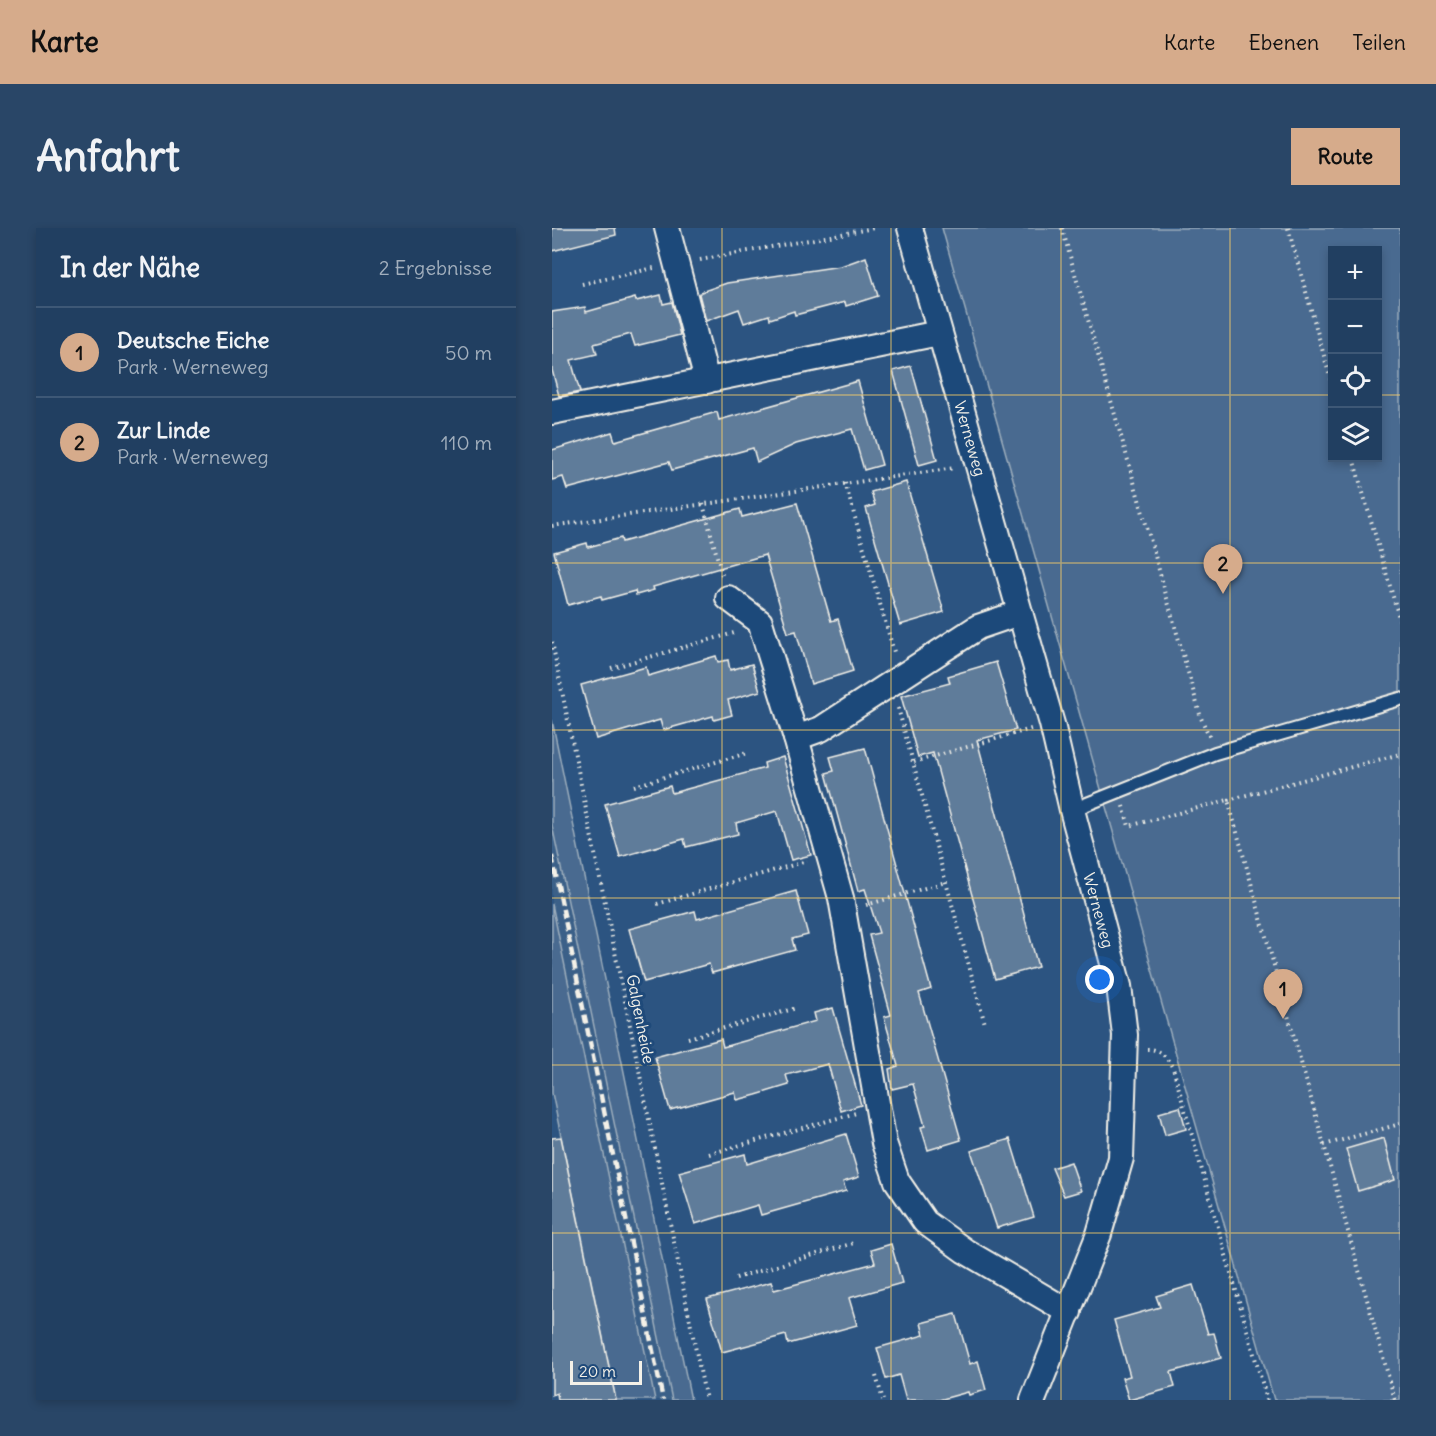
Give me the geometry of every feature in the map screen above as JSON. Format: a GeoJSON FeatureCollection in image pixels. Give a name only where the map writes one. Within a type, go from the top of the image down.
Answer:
{"type":"FeatureCollection","features":[{"type":"Feature","properties":{"kind":"street"},"geometry":{"type":"LineString","coordinates":[[667,228],[707,381]]}},
{"type":"Feature","properties":{"kind":"street","name":"Werneweg"},"geometry":{"type":"LineString","coordinates":[[910,228],[1052,724],[1072,810],[1119,986],[1125,1048],[1121,1158],[1099,1234],[1033,1400]]}},
{"type":"Feature","properties":{"kind":"street"},"geometry":{"type":"LineString","coordinates":[[552,412],[939,333]]}},
{"type":"Feature","properties":{"kind":"street"},"geometry":{"type":"LineString","coordinates":[[728,598],[760,622],[796,738],[843,912],[884,1143],[897,1181],[925,1222],[965,1251],[1069,1312]]}},
{"type":"Feature","properties":{"kind":"street"},"geometry":{"type":"LineString","coordinates":[[796,738],[821,729],[978,627],[1019,614]]}},
{"type":"Feature","properties":{"kind":"lane"},"geometry":{"type":"LineString","coordinates":[[1072,810],[1215,753],[1400,699]]}},
{"type":"Feature","properties":{"kind":"path"},"geometry":{"type":"LineString","coordinates":[[582,284],[676,264],[874,228]]}},
{"type":"Feature","properties":{"kind":"path"},"geometry":{"type":"LineString","coordinates":[[1062,228],[1201,718],[1215,753]]}},
{"type":"Feature","properties":{"kind":"path"},"geometry":{"type":"LineString","coordinates":[[1288,228],[1328,370]]}},
{"type":"Feature","properties":{"kind":"path"},"geometry":{"type":"LineString","coordinates":[[1354,462],[1400,621]]}},
{"type":"Feature","properties":{"kind":"path"},"geometry":{"type":"LineString","coordinates":[[552,526],[977,465]]}},
{"type":"Feature","properties":{"kind":"path"},"geometry":{"type":"LineString","coordinates":[[845,483],[894,649],[896,703],[985,1024]]}},
{"type":"Feature","properties":{"kind":"path"},"geometry":{"type":"LineString","coordinates":[[703,504],[728,598]]}},
{"type":"Feature","properties":{"kind":"path"},"geometry":{"type":"LineString","coordinates":[[611,668],[761,625]]}},
{"type":"Feature","properties":{"kind":"path","name":"Galgenheide"},"geometry":{"type":"LineString","coordinates":[[552,642],[706,1400]]}},
{"type":"Feature","properties":{"kind":"path"},"geometry":{"type":"LineString","coordinates":[[914,762],[1052,724]]}},
{"type":"Feature","properties":{"kind":"path"},"geometry":{"type":"LineString","coordinates":[[634,786],[747,753]]}},
{"type":"Feature","properties":{"kind":"path"},"geometry":{"type":"LineString","coordinates":[[1119,793],[1129,826],[1400,754]]}},
{"type":"Feature","properties":{"kind":"path"},"geometry":{"type":"LineString","coordinates":[[1228,800],[1395,1400]]}},
{"type":"Feature","properties":{"kind":"path"},"geometry":{"type":"LineString","coordinates":[[657,904],[828,855]]}},
{"type":"Feature","properties":{"kind":"path"},"geometry":{"type":"LineString","coordinates":[[843,912],[946,882]]}},
{"type":"Feature","properties":{"kind":"path"},"geometry":{"type":"LineString","coordinates":[[688,1038],[797,1008]]}},
{"type":"Feature","properties":{"kind":"path"},"geometry":{"type":"LineString","coordinates":[[1125,1048],[1155,1049],[1165,1055],[1173,1068],[1267,1400]]}},
{"type":"Feature","properties":{"kind":"path"},"geometry":{"type":"LineString","coordinates":[[709,1154],[877,1108]]}},
{"type":"Feature","properties":{"kind":"path"},"geometry":{"type":"LineString","coordinates":[[1324,1145],[1400,1124]]}},
{"type":"Feature","properties":{"kind":"path"},"geometry":{"type":"LineString","coordinates":[[736,1278],[854,1243]]}},
{"type":"Feature","properties":{"kind":"path"},"geometry":{"type":"LineString","coordinates":[[876,1376],[883,1400]]}},
{"type":"Feature","properties":{"kind":"shaded area"},"geometry":{"type":"Polygon","coordinates":[[[942,228],[1400,228],[1400,1400],[1274,1400],[942,228]]]}},
{"type":"Feature","properties":{"kind":"shaded area"},"geometry":{"type":"Polygon","coordinates":[[[552,720],[691,1400],[672,1400],[552,825],[552,720]]]}},
{"type":"Feature","properties":{"kind":"shaded area"},"geometry":{"type":"Polygon","coordinates":[[[552,825],[672,1400],[655,1400],[552,904],[552,825]]]}},
{"type":"Feature","properties":{"kind":"shaded area"},"geometry":{"type":"Polygon","coordinates":[[[552,904],[655,1400],[616,1400],[552,1093],[552,904]]]}},
{"type":"Feature","properties":{"kind":"building"},"geometry":{"type":"Polygon","coordinates":[[[552,228],[615,228],[616,235],[552,251],[552,228]]]}},
{"type":"Feature","properties":{"kind":"building"},"geometry":{"type":"Polygon","coordinates":[[[866,257],[878,296],[846,306],[845,302],[795,315],[794,311],[770,319],[769,315],[744,323],[739,309],[706,321],[699,294],[701,292],[727,283],[841,266],[866,257]]]}},
{"type":"Feature","properties":{"kind":"building"},"geometry":{"type":"Polygon","coordinates":[[[661,295],[663,304],[672,302],[680,335],[635,346],[631,334],[594,344],[597,354],[571,360],[580,392],[559,396],[552,370],[552,312],[585,307],[586,312],[635,298],[636,301],[661,295]]]}},
{"type":"Feature","properties":{"kind":"building"},"geometry":{"type":"Polygon","coordinates":[[[911,366],[937,460],[919,465],[893,371],[911,366]]]}},
{"type":"Feature","properties":{"kind":"building"},"geometry":{"type":"Polygon","coordinates":[[[858,381],[882,465],[864,470],[852,429],[796,444],[757,462],[753,448],[672,470],[669,462],[567,489],[563,477],[552,480],[552,450],[612,432],[615,441],[717,412],[719,420],[858,381]]]}},
{"type":"Feature","properties":{"kind":"building"},"geometry":{"type":"Polygon","coordinates":[[[906,482],[944,612],[900,625],[866,508],[875,505],[871,492],[906,482]]]}},
{"type":"Feature","properties":{"kind":"building"},"geometry":{"type":"Polygon","coordinates":[[[797,503],[831,621],[838,619],[853,671],[811,684],[796,631],[788,633],[765,555],[653,587],[654,590],[636,595],[635,591],[602,600],[601,596],[568,605],[554,552],[587,543],[588,547],[621,538],[622,542],[740,509],[742,517],[797,503]]]}},
{"type":"Feature","properties":{"kind":"building"},"geometry":{"type":"Polygon","coordinates":[[[716,656],[718,662],[728,660],[730,670],[752,664],[760,691],[728,700],[732,715],[714,720],[713,716],[663,730],[660,720],[596,739],[581,685],[646,667],[648,676],[716,656]]]}},
{"type":"Feature","properties":{"kind":"building"},"geometry":{"type":"Polygon","coordinates":[[[996,662],[1016,730],[977,740],[1038,967],[995,979],[933,753],[918,757],[901,696],[950,683],[948,676],[996,662]]]}},
{"type":"Feature","properties":{"kind":"building"},"geometry":{"type":"Polygon","coordinates":[[[865,748],[931,989],[919,993],[961,1140],[928,1150],[921,1127],[925,1126],[913,1084],[892,1089],[889,1069],[898,1066],[884,1017],[891,1015],[869,935],[879,933],[865,889],[858,891],[826,773],[834,771],[830,757],[865,748]]]}},
{"type":"Feature","properties":{"kind":"building"},"geometry":{"type":"Polygon","coordinates":[[[783,757],[811,855],[791,860],[777,811],[736,823],[738,834],[686,847],[684,839],[620,857],[605,804],[670,786],[672,793],[765,768],[764,763],[783,757]]]}},
{"type":"Feature","properties":{"kind":"building"},"geometry":{"type":"Polygon","coordinates":[[[796,891],[808,935],[792,939],[795,950],[712,973],[709,964],[644,982],[629,929],[695,911],[697,919],[796,891]]]}},
{"type":"Feature","properties":{"kind":"building"},"geometry":{"type":"Polygon","coordinates":[[[833,1008],[861,1105],[841,1111],[828,1064],[786,1075],[789,1085],[756,1095],[737,1100],[735,1092],[670,1110],[655,1057],[721,1039],[723,1047],[816,1021],[814,1013],[833,1008]]]}},
{"type":"Feature","properties":{"kind":"building"},"geometry":{"type":"Polygon","coordinates":[[[1180,1107],[1186,1129],[1165,1135],[1159,1113],[1180,1107]]]}},
{"type":"Feature","properties":{"kind":"building"},"geometry":{"type":"Polygon","coordinates":[[[846,1134],[859,1177],[843,1182],[846,1191],[761,1215],[758,1205],[695,1224],[679,1172],[745,1154],[747,1164],[846,1134]]]}},
{"type":"Feature","properties":{"kind":"building"},"geometry":{"type":"Polygon","coordinates":[[[561,1137],[616,1400],[558,1400],[557,1393],[552,1395],[552,1138],[561,1137]]]}},
{"type":"Feature","properties":{"kind":"building"},"geometry":{"type":"Polygon","coordinates":[[[1384,1138],[1395,1180],[1358,1191],[1346,1149],[1384,1138]]]}},
{"type":"Feature","properties":{"kind":"building"},"geometry":{"type":"Polygon","coordinates":[[[1010,1139],[1034,1217],[997,1228],[971,1151],[1010,1139]]]}},
{"type":"Feature","properties":{"kind":"building"},"geometry":{"type":"Polygon","coordinates":[[[1071,1162],[1081,1191],[1064,1196],[1052,1168],[1071,1162]]]}},
{"type":"Feature","properties":{"kind":"building"},"geometry":{"type":"Polygon","coordinates":[[[891,1244],[902,1283],[849,1298],[857,1325],[788,1344],[786,1335],[722,1352],[707,1299],[771,1282],[774,1290],[875,1263],[871,1250],[891,1244]]]}},
{"type":"Feature","properties":{"kind":"building"},"geometry":{"type":"Polygon","coordinates":[[[1193,1285],[1208,1334],[1214,1333],[1221,1358],[1171,1372],[1175,1387],[1129,1400],[1122,1378],[1130,1376],[1114,1320],[1160,1307],[1156,1296],[1193,1285]]]}},
{"type":"Feature","properties":{"kind":"building"},"geometry":{"type":"Polygon","coordinates":[[[956,1314],[970,1364],[978,1361],[986,1390],[939,1400],[906,1400],[899,1375],[886,1379],[877,1348],[924,1335],[921,1323],[956,1314]]]}},
{"type":"Feature","properties":{"kind":"railway"},"geometry":{"type":"LineString","coordinates":[[552,856],[663,1400]]}},
{"type":"Feature","properties":{"kind":"place","name":"Zur Linde"},"geometry":{"type":"Point","coordinates":[1223,594]}},
{"type":"Feature","properties":{"kind":"place","name":"Deutsche Eiche"},"geometry":{"type":"Point","coordinates":[1283,1019]}}]}
